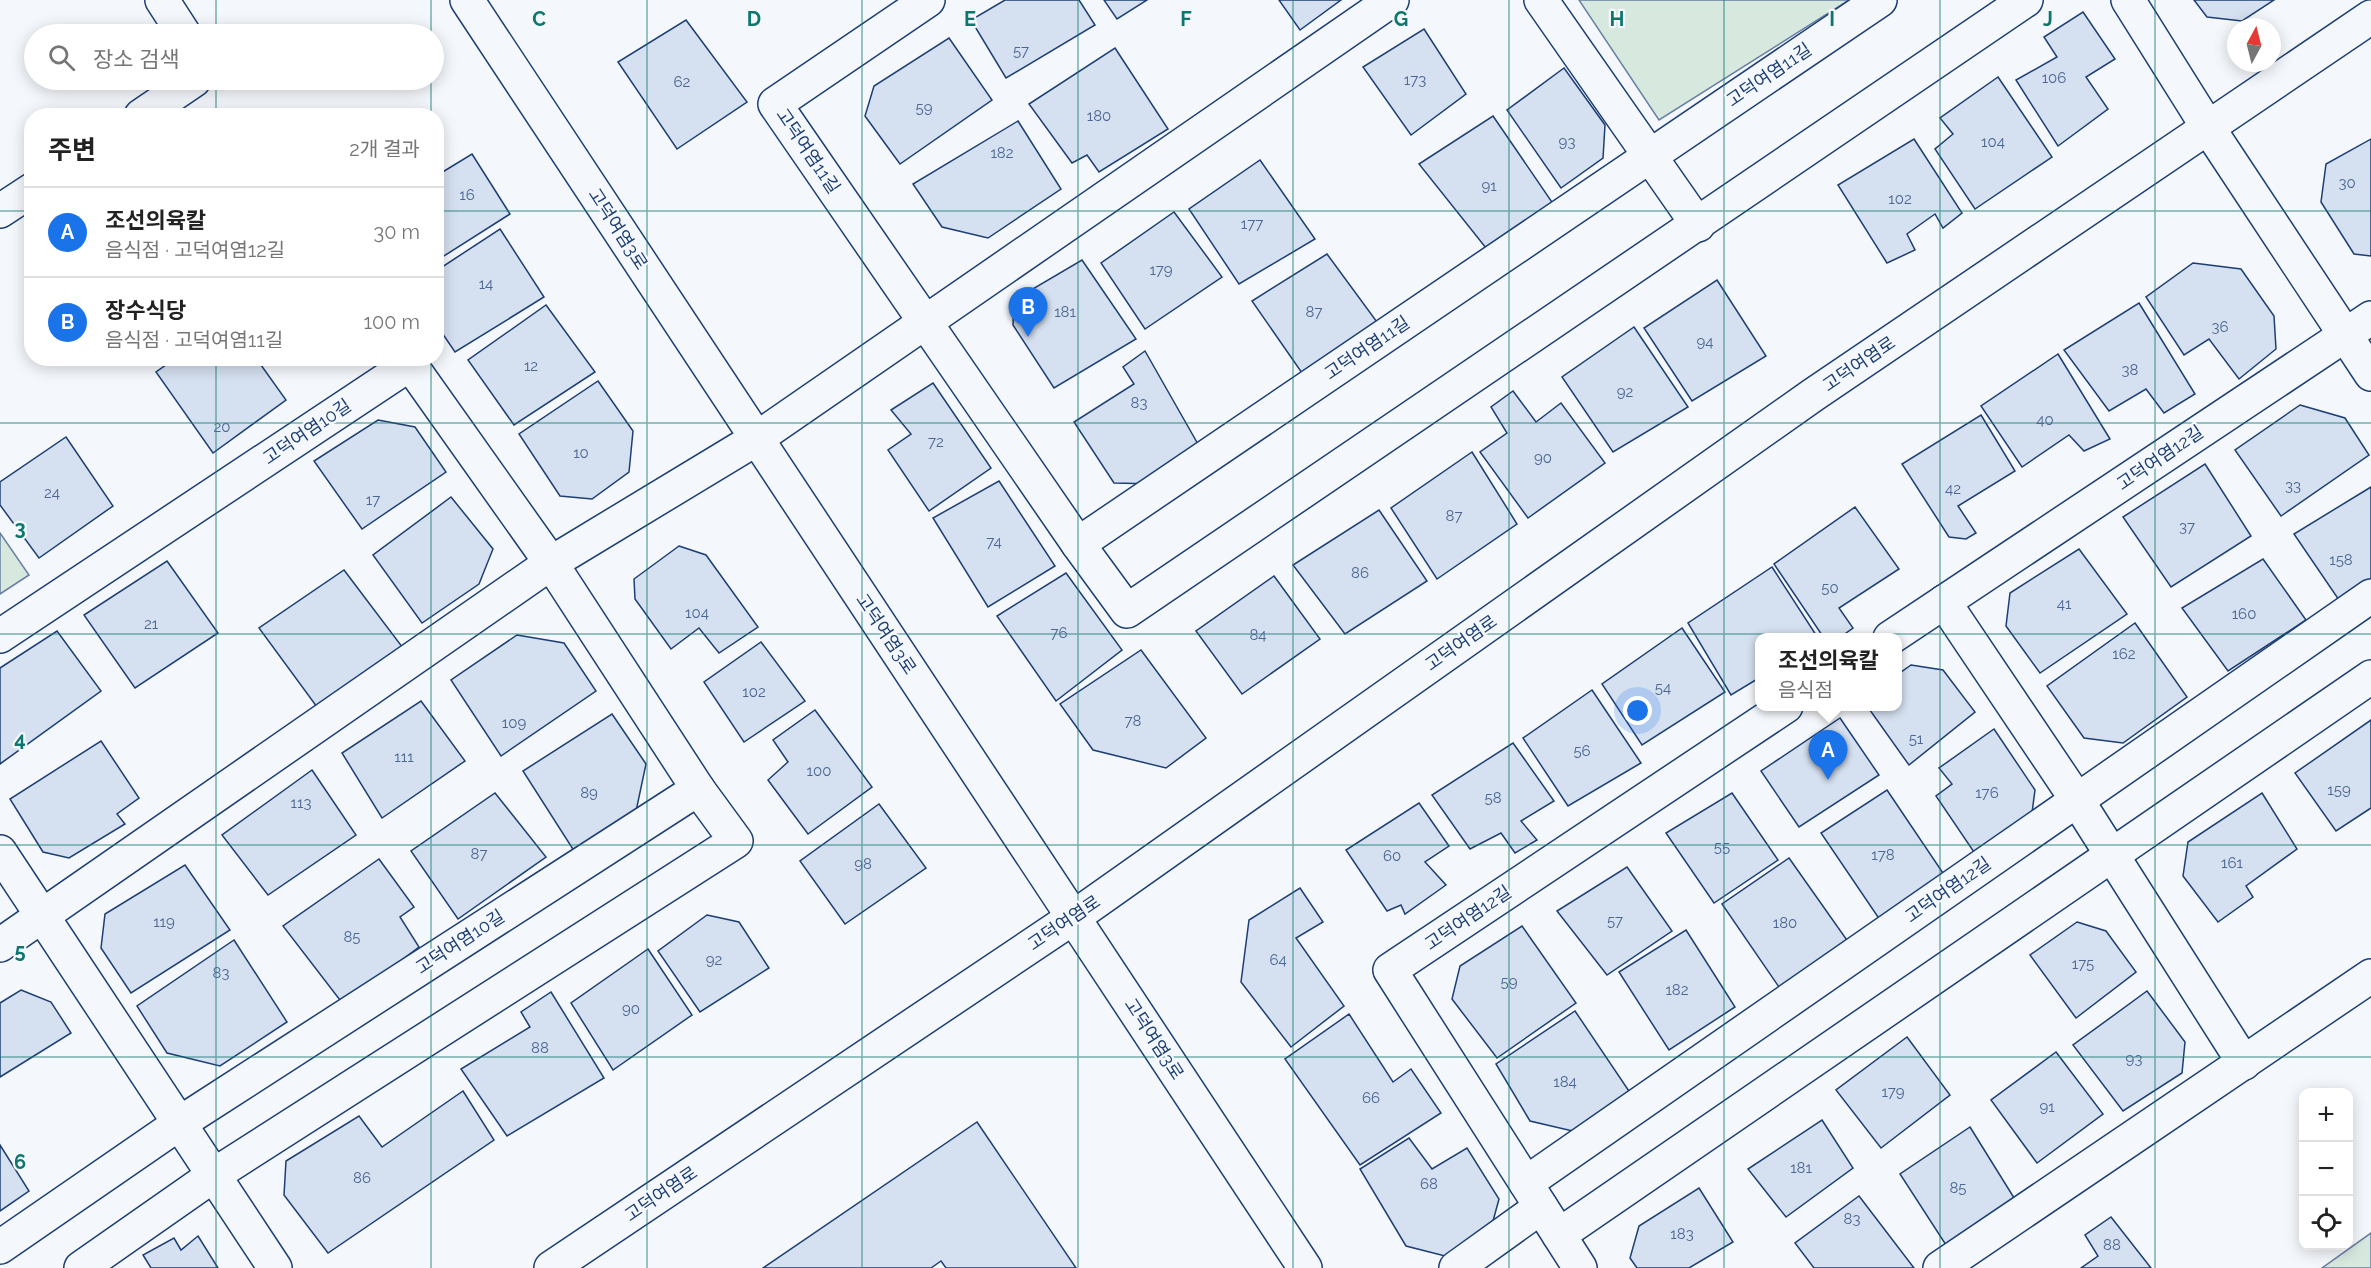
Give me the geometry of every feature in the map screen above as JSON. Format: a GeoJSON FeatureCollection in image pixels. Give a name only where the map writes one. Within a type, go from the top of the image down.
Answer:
{"type":"FeatureCollection","features":[{"type":"Feature","properties":{"kind":"street"},"geometry":{"type":"LineString","coordinates":[[162,0],[178,24]]}},
{"type":"Feature","properties":{"kind":"street","name":"고덕여염3로"},"geometry":{"type":"LineString","coordinates":[[467,0],[1305,1268]]}},
{"type":"Feature","properties":{"kind":"street","name":"고덕여염11길"},"geometry":{"type":"LineString","coordinates":[[928,0],[775,104],[1077,544],[1880,0]]}},
{"type":"Feature","properties":{"kind":"street"},"geometry":{"type":"LineString","coordinates":[[0,945],[551,563],[756,439],[1392,0]]}},
{"type":"Feature","properties":{"kind":"street"},"geometry":{"type":"LineString","coordinates":[[1541,0],[1698,225]]}},
{"type":"Feature","properties":{"kind":"street"},"geometry":{"type":"LineString","coordinates":[[1077,544],[1127,610],[1698,225],[2026,0]]}},
{"type":"Feature","properties":{"kind":"street"},"geometry":{"type":"LineString","coordinates":[[2128,0],[2207,126],[2371,374]]}},
{"type":"Feature","properties":{"kind":"street","name":"고덕여염로"},"geometry":{"type":"LineString","coordinates":[[551,1268],[1074,916],[1803,402],[2371,17]]}},
{"type":"Feature","properties":{"kind":"street"},"geometry":{"type":"LineString","coordinates":[[153,108],[179,90]]}},
{"type":"Feature","properties":{"kind":"street"},"geometry":{"type":"LineString","coordinates":[[0,211],[24,195]]}},
{"type":"Feature","properties":{"kind":"street","name":"고덕여염12길"},"geometry":{"type":"LineString","coordinates":[[1898,633],[2371,318]]}},
{"type":"Feature","properties":{"kind":"street","name":"고덕여염10길"},"geometry":{"type":"LineString","coordinates":[[0,636],[407,366]]}},
{"type":"Feature","properties":{"kind":"street","name":"고덕여염10길"},"geometry":{"type":"LineString","coordinates":[[0,1247],[180,1123],[698,789],[551,563],[411,366]]}},
{"type":"Feature","properties":{"kind":"street","name":"고덕여염12길"},"geometry":{"type":"LineString","coordinates":[[1534,1195],[2077,800],[2371,596]]}},
{"type":"Feature","properties":{"kind":"street"},"geometry":{"type":"LineString","coordinates":[[1944,602],[2077,800],[2244,1063]]}},
{"type":"Feature","properties":{"kind":"street"},"geometry":{"type":"LineString","coordinates":[[1559,1235],[2371,677]]}},
{"type":"Feature","properties":{"kind":"street","name":"고덕여염12길"},"geometry":{"type":"LineString","coordinates":[[1580,1268],[1390,970],[1778,711]]}},
{"type":"Feature","properties":{"kind":"street"},"geometry":{"type":"LineString","coordinates":[[81,1268],[214,1175],[736,841],[698,789]]}},
{"type":"Feature","properties":{"kind":"street"},"geometry":{"type":"LineString","coordinates":[[0,852],[275,1268]]}},
{"type":"Feature","properties":{"kind":"street"},"geometry":{"type":"LineString","coordinates":[[1940,1268],[2371,976]]}},
{"type":"Feature","properties":{"kind":"street"},"geometry":{"type":"LineString","coordinates":[[1455,1268],[1534,1195]]}},
{"type":"Feature","properties":{"kind":"shaded area"},"geometry":{"type":"Polygon","coordinates":[[[1579,0],[1849,0],[1659,120],[1579,0]]]}},
{"type":"Feature","properties":{"kind":"shaded area"},"geometry":{"type":"Polygon","coordinates":[[[0,533],[29,575],[0,594],[0,533]]]}},
{"type":"Feature","properties":{"kind":"shaded area"},"geometry":{"type":"Polygon","coordinates":[[[2371,1233],[2371,1268],[2322,1268],[2347,1250],[2353,1250],[2353,1246],[2371,1233]]]}},
{"type":"Feature","properties":{"kind":"building"},"geometry":{"type":"Polygon","coordinates":[[[1005,0],[1079,0],[1095,25],[1006,78],[971,20],[1005,0]]]}},
{"type":"Feature","properties":{"kind":"building"},"geometry":{"type":"Polygon","coordinates":[[[1104,0],[1147,0],[1117,19],[1104,0]]]}},
{"type":"Feature","properties":{"kind":"building"},"geometry":{"type":"Polygon","coordinates":[[[1279,0],[1341,0],[1300,30],[1279,0]]]}},
{"type":"Feature","properties":{"kind":"building"},"geometry":{"type":"Polygon","coordinates":[[[2194,0],[2274,0],[2247,18],[2207,17],[2194,0]]]}},
{"type":"Feature","properties":{"kind":"building"},"geometry":{"type":"Polygon","coordinates":[[[2083,12],[2115,59],[2086,77],[2108,109],[2058,146],[2016,80],[2057,57],[2044,37],[2083,12]]]}},
{"type":"Feature","properties":{"kind":"building"},"geometry":{"type":"Polygon","coordinates":[[[686,20],[747,102],[677,149],[618,62],[686,20]]]}},
{"type":"Feature","properties":{"kind":"building"},"geometry":{"type":"Polygon","coordinates":[[[1424,29],[1466,94],[1411,135],[1363,67],[1424,29]]]}},
{"type":"Feature","properties":{"kind":"building"},"geometry":{"type":"Polygon","coordinates":[[[949,38],[992,100],[900,164],[865,116],[874,86],[949,38]]]}},
{"type":"Feature","properties":{"kind":"building"},"geometry":{"type":"Polygon","coordinates":[[[1115,48],[1168,129],[1099,172],[1087,155],[1072,163],[1029,104],[1115,48]]]}},
{"type":"Feature","properties":{"kind":"building"},"geometry":{"type":"Polygon","coordinates":[[[1564,68],[1605,125],[1603,158],[1561,188],[1507,110],[1564,68]]]}},
{"type":"Feature","properties":{"kind":"building"},"geometry":{"type":"Polygon","coordinates":[[[1998,77],[2052,157],[1975,209],[1935,149],[1953,134],[1940,118],[1998,77]]]}},
{"type":"Feature","properties":{"kind":"building"},"geometry":{"type":"Polygon","coordinates":[[[1493,116],[1556,208],[1490,253],[1419,164],[1493,116]]]}},
{"type":"Feature","properties":{"kind":"building"},"geometry":{"type":"Polygon","coordinates":[[[1018,121],[1061,189],[988,238],[942,227],[913,184],[1018,121]]]}},
{"type":"Feature","properties":{"kind":"building"},"geometry":{"type":"Polygon","coordinates":[[[1914,139],[1962,213],[1943,228],[1935,214],[1907,234],[1915,250],[1887,263],[1838,185],[1914,139]]]}},
{"type":"Feature","properties":{"kind":"building"},"geometry":{"type":"Polygon","coordinates":[[[2371,139],[2371,256],[2354,254],[2321,202],[2326,164],[2371,139]]]}},
{"type":"Feature","properties":{"kind":"building"},"geometry":{"type":"Polygon","coordinates":[[[472,154],[510,214],[444,256],[444,171],[472,154]]]}},
{"type":"Feature","properties":{"kind":"building"},"geometry":{"type":"Polygon","coordinates":[[[1260,160],[1315,239],[1239,284],[1189,209],[1260,160]]]}},
{"type":"Feature","properties":{"kind":"building"},"geometry":{"type":"Polygon","coordinates":[[[1174,212],[1222,277],[1145,329],[1101,263],[1174,212]]]}},
{"type":"Feature","properties":{"kind":"building"},"geometry":{"type":"Polygon","coordinates":[[[500,229],[544,297],[455,352],[444,336],[444,266],[500,229]]]}},
{"type":"Feature","properties":{"kind":"building"},"geometry":{"type":"Polygon","coordinates":[[[1327,254],[1377,322],[1302,373],[1252,301],[1327,254]]]}},
{"type":"Feature","properties":{"kind":"building"},"geometry":{"type":"Polygon","coordinates":[[[1082,260],[1136,339],[1054,388],[1013,325],[1014,300],[1082,260]]]}},
{"type":"Feature","properties":{"kind":"building"},"geometry":{"type":"Polygon","coordinates":[[[2193,263],[2241,269],[2274,316],[2276,349],[2239,379],[2209,339],[2184,355],[2146,297],[2193,263]]]}},
{"type":"Feature","properties":{"kind":"building"},"geometry":{"type":"Polygon","coordinates":[[[1717,280],[1766,356],[1692,401],[1644,328],[1717,280]]]}},
{"type":"Feature","properties":{"kind":"building"},"geometry":{"type":"Polygon","coordinates":[[[2139,303],[2195,394],[2164,413],[2146,389],[2109,411],[2064,350],[2139,303]]]}},
{"type":"Feature","properties":{"kind":"building"},"geometry":{"type":"Polygon","coordinates":[[[546,305],[595,372],[514,425],[468,360],[546,305]]]}},
{"type":"Feature","properties":{"kind":"building"},"geometry":{"type":"Polygon","coordinates":[[[1634,327],[1688,407],[1613,452],[1562,377],[1634,327]]]}},
{"type":"Feature","properties":{"kind":"building"},"geometry":{"type":"Polygon","coordinates":[[[1145,351],[1203,453],[1157,484],[1114,483],[1074,422],[1134,384],[1123,367],[1145,351]]]}},
{"type":"Feature","properties":{"kind":"building"},"geometry":{"type":"Polygon","coordinates":[[[2058,354],[2110,439],[2084,451],[2069,435],[2022,467],[1981,406],[2058,354]]]}},
{"type":"Feature","properties":{"kind":"building"},"geometry":{"type":"Polygon","coordinates":[[[165,366],[262,366],[286,400],[213,453],[156,372],[165,366]]]}},
{"type":"Feature","properties":{"kind":"building"},"geometry":{"type":"Polygon","coordinates":[[[598,381],[633,431],[629,472],[592,499],[560,496],[519,434],[598,381]]]}},
{"type":"Feature","properties":{"kind":"building"},"geometry":{"type":"Polygon","coordinates":[[[933,383],[991,468],[929,511],[888,450],[911,434],[891,410],[933,383]]]}},
{"type":"Feature","properties":{"kind":"building"},"geometry":{"type":"Polygon","coordinates":[[[1513,391],[1536,422],[1561,403],[1605,463],[1528,518],[1480,452],[1507,433],[1491,407],[1513,391]]]}},
{"type":"Feature","properties":{"kind":"building"},"geometry":{"type":"Polygon","coordinates":[[[2300,405],[2345,418],[2369,455],[2281,516],[2235,450],[2300,405]]]}},
{"type":"Feature","properties":{"kind":"building"},"geometry":{"type":"Polygon","coordinates":[[[1981,415],[2015,471],[1958,506],[1976,533],[1966,539],[1949,537],[1902,464],[1981,415]]]}},
{"type":"Feature","properties":{"kind":"building"},"geometry":{"type":"Polygon","coordinates":[[[378,420],[415,427],[446,472],[362,529],[314,461],[378,420]]]}},
{"type":"Feature","properties":{"kind":"building"},"geometry":{"type":"Polygon","coordinates":[[[66,437],[113,506],[39,558],[0,505],[0,482],[66,437]]]}},
{"type":"Feature","properties":{"kind":"building"},"geometry":{"type":"Polygon","coordinates":[[[1472,452],[1517,524],[1437,579],[1391,508],[1472,452]]]}},
{"type":"Feature","properties":{"kind":"building"},"geometry":{"type":"Polygon","coordinates":[[[2205,464],[2251,536],[2171,587],[2123,517],[2205,464]]]}},
{"type":"Feature","properties":{"kind":"building"},"geometry":{"type":"Polygon","coordinates":[[[999,481],[1055,566],[988,607],[933,518],[999,481]]]}},
{"type":"Feature","properties":{"kind":"building"},"geometry":{"type":"Polygon","coordinates":[[[2371,487],[2371,585],[2341,603],[2294,534],[2371,487]]]}},
{"type":"Feature","properties":{"kind":"building"},"geometry":{"type":"Polygon","coordinates":[[[451,497],[493,549],[479,584],[422,623],[373,555],[451,497]]]}},
{"type":"Feature","properties":{"kind":"building"},"geometry":{"type":"Polygon","coordinates":[[[1855,507],[1899,569],[1839,608],[1853,628],[1846,633],[1821,633],[1774,564],[1855,507]]]}},
{"type":"Feature","properties":{"kind":"building"},"geometry":{"type":"Polygon","coordinates":[[[1379,510],[1427,581],[1345,634],[1293,565],[1379,510]]]}},
{"type":"Feature","properties":{"kind":"building"},"geometry":{"type":"Polygon","coordinates":[[[679,546],[706,555],[758,627],[719,653],[699,628],[671,649],[635,599],[634,579],[679,546]]]}},
{"type":"Feature","properties":{"kind":"building"},"geometry":{"type":"Polygon","coordinates":[[[2079,549],[2127,614],[2040,673],[2006,626],[2010,593],[2079,549]]]}},
{"type":"Feature","properties":{"kind":"building"},"geometry":{"type":"Polygon","coordinates":[[[2263,559],[2306,620],[2228,671],[2182,608],[2263,559]]]}},
{"type":"Feature","properties":{"kind":"building"},"geometry":{"type":"Polygon","coordinates":[[[167,561],[218,633],[135,688],[84,615],[167,561]]]}},
{"type":"Feature","properties":{"kind":"building"},"geometry":{"type":"Polygon","coordinates":[[[1772,567],[1815,633],[1755,633],[1755,680],[1731,695],[1688,623],[1772,567]]]}},
{"type":"Feature","properties":{"kind":"building"},"geometry":{"type":"Polygon","coordinates":[[[344,570],[403,648],[317,707],[259,628],[344,570]]]}},
{"type":"Feature","properties":{"kind":"building"},"geometry":{"type":"Polygon","coordinates":[[[1066,573],[1122,650],[1056,701],[997,616],[1066,573]]]}},
{"type":"Feature","properties":{"kind":"building"},"geometry":{"type":"Polygon","coordinates":[[[1274,576],[1320,639],[1242,694],[1196,631],[1274,576]]]}},
{"type":"Feature","properties":{"kind":"building"},"geometry":{"type":"Polygon","coordinates":[[[2135,623],[2187,697],[2123,743],[2084,738],[2047,686],[2135,623]]]}},
{"type":"Feature","properties":{"kind":"building"},"geometry":{"type":"Polygon","coordinates":[[[1682,628],[1725,692],[1642,745],[1602,684],[1682,628]]]}},
{"type":"Feature","properties":{"kind":"building"},"geometry":{"type":"Polygon","coordinates":[[[57,631],[101,691],[0,764],[0,668],[57,631]]]}},
{"type":"Feature","properties":{"kind":"building"},"geometry":{"type":"Polygon","coordinates":[[[517,635],[564,643],[596,691],[501,756],[451,680],[517,635]]]}},
{"type":"Feature","properties":{"kind":"building"},"geometry":{"type":"Polygon","coordinates":[[[761,642],[805,701],[744,742],[704,682],[761,642]]]}},
{"type":"Feature","properties":{"kind":"building"},"geometry":{"type":"Polygon","coordinates":[[[1141,650],[1206,738],[1166,768],[1093,750],[1060,704],[1141,650]]]}},
{"type":"Feature","properties":{"kind":"building"},"geometry":{"type":"Polygon","coordinates":[[[1911,665],[1943,670],[1975,712],[1909,765],[1871,711],[1902,711],[1902,671],[1911,665]]]}},
{"type":"Feature","properties":{"kind":"building"},"geometry":{"type":"Polygon","coordinates":[[[1592,690],[1641,763],[1568,806],[1523,738],[1592,690]]]}},
{"type":"Feature","properties":{"kind":"building"},"geometry":{"type":"Polygon","coordinates":[[[421,701],[465,761],[382,818],[342,753],[421,701]]]}},
{"type":"Feature","properties":{"kind":"building"},"geometry":{"type":"Polygon","coordinates":[[[815,710],[872,787],[808,834],[768,780],[788,762],[773,740],[815,710]]]}},
{"type":"Feature","properties":{"kind":"building"},"geometry":{"type":"Polygon","coordinates":[[[612,714],[646,764],[635,816],[576,854],[523,771],[612,714]]]}},
{"type":"Feature","properties":{"kind":"building"},"geometry":{"type":"Polygon","coordinates":[[[1840,718],[1879,775],[1799,827],[1761,771],[1840,718]]]}},
{"type":"Feature","properties":{"kind":"building"},"geometry":{"type":"Polygon","coordinates":[[[2371,720],[2371,808],[2336,831],[2295,773],[2371,720]]]}},
{"type":"Feature","properties":{"kind":"building"},"geometry":{"type":"Polygon","coordinates":[[[1994,729],[2035,790],[2030,828],[1980,861],[1936,796],[1952,784],[1939,768],[1994,729]]]}},
{"type":"Feature","properties":{"kind":"building"},"geometry":{"type":"Polygon","coordinates":[[[101,741],[139,798],[117,814],[125,824],[69,858],[43,852],[10,799],[101,741]]]}},
{"type":"Feature","properties":{"kind":"building"},"geometry":{"type":"Polygon","coordinates":[[[1513,743],[1554,801],[1521,821],[1537,840],[1515,853],[1501,833],[1470,849],[1432,795],[1513,743]]]}},
{"type":"Feature","properties":{"kind":"building"},"geometry":{"type":"Polygon","coordinates":[[[312,770],[356,835],[268,895],[222,835],[312,770]]]}},
{"type":"Feature","properties":{"kind":"building"},"geometry":{"type":"Polygon","coordinates":[[[1887,790],[1945,876],[1880,920],[1821,833],[1887,790]]]}},
{"type":"Feature","properties":{"kind":"building"},"geometry":{"type":"Polygon","coordinates":[[[495,793],[546,857],[458,919],[411,851],[495,793]]]}},
{"type":"Feature","properties":{"kind":"building"},"geometry":{"type":"Polygon","coordinates":[[[1732,793],[1778,860],[1714,903],[1666,833],[1732,793]]]}},
{"type":"Feature","properties":{"kind":"building"},"geometry":{"type":"Polygon","coordinates":[[[2262,793],[2297,849],[2246,886],[2253,897],[2218,922],[2183,876],[2188,842],[2262,793]]]}},
{"type":"Feature","properties":{"kind":"building"},"geometry":{"type":"Polygon","coordinates":[[[1419,803],[1449,846],[1425,862],[1446,885],[1405,914],[1401,905],[1387,911],[1346,850],[1419,803]]]}},
{"type":"Feature","properties":{"kind":"building"},"geometry":{"type":"Polygon","coordinates":[[[879,804],[926,868],[845,924],[800,861],[879,804]]]}},
{"type":"Feature","properties":{"kind":"building"},"geometry":{"type":"Polygon","coordinates":[[[1789,858],[1849,943],[1781,990],[1722,904],[1789,858]]]}},
{"type":"Feature","properties":{"kind":"building"},"geometry":{"type":"Polygon","coordinates":[[[379,859],[414,907],[400,917],[419,947],[343,1004],[283,926],[379,859]]]}},
{"type":"Feature","properties":{"kind":"building"},"geometry":{"type":"Polygon","coordinates":[[[185,865],[230,930],[131,993],[101,948],[105,914],[185,865]]]}},
{"type":"Feature","properties":{"kind":"building"},"geometry":{"type":"Polygon","coordinates":[[[1627,867],[1672,931],[1607,975],[1557,911],[1627,867]]]}},
{"type":"Feature","properties":{"kind":"building"},"geometry":{"type":"Polygon","coordinates":[[[1300,888],[1323,922],[1296,938],[1344,1006],[1291,1047],[1241,982],[1249,920],[1300,888]]]}},
{"type":"Feature","properties":{"kind":"building"},"geometry":{"type":"Polygon","coordinates":[[[707,915],[739,922],[769,968],[700,1012],[658,951],[707,915]]]}},
{"type":"Feature","properties":{"kind":"building"},"geometry":{"type":"Polygon","coordinates":[[[2077,922],[2106,931],[2136,972],[2076,1018],[2030,955],[2077,922]]]}},
{"type":"Feature","properties":{"kind":"building"},"geometry":{"type":"Polygon","coordinates":[[[1522,926],[1576,1003],[1497,1058],[1452,999],[1460,966],[1522,926]]]}},
{"type":"Feature","properties":{"kind":"building"},"geometry":{"type":"Polygon","coordinates":[[[1686,930],[1735,1007],[1669,1050],[1619,972],[1686,930]]]}},
{"type":"Feature","properties":{"kind":"building"},"geometry":{"type":"Polygon","coordinates":[[[234,940],[287,1022],[220,1066],[167,1053],[137,1006],[234,940]]]}},
{"type":"Feature","properties":{"kind":"building"},"geometry":{"type":"Polygon","coordinates":[[[648,949],[692,1015],[613,1070],[571,1003],[648,949]]]}},
{"type":"Feature","properties":{"kind":"building"},"geometry":{"type":"Polygon","coordinates":[[[21,990],[51,1002],[71,1033],[0,1077],[0,1003],[21,990]]]}},
{"type":"Feature","properties":{"kind":"building"},"geometry":{"type":"Polygon","coordinates":[[[2147,991],[2185,1042],[2182,1073],[2123,1111],[2073,1045],[2147,991]]]}},
{"type":"Feature","properties":{"kind":"building"},"geometry":{"type":"Polygon","coordinates":[[[551,992],[604,1078],[507,1136],[461,1069],[530,1027],[521,1012],[551,992]]]}},
{"type":"Feature","properties":{"kind":"building"},"geometry":{"type":"Polygon","coordinates":[[[1575,1011],[1635,1100],[1581,1133],[1530,1121],[1496,1064],[1575,1011]]]}},
{"type":"Feature","properties":{"kind":"building"},"geometry":{"type":"Polygon","coordinates":[[[1349,1014],[1393,1082],[1411,1069],[1441,1113],[1360,1165],[1285,1059],[1349,1014]]]}},
{"type":"Feature","properties":{"kind":"building"},"geometry":{"type":"Polygon","coordinates":[[[1907,1037],[1950,1095],[1881,1148],[1836,1090],[1907,1037]]]}},
{"type":"Feature","properties":{"kind":"building"},"geometry":{"type":"Polygon","coordinates":[[[2056,1052],[2103,1114],[2037,1163],[1991,1100],[2056,1052]]]}},
{"type":"Feature","properties":{"kind":"building"},"geometry":{"type":"Polygon","coordinates":[[[463,1091],[494,1140],[328,1253],[284,1195],[286,1161],[359,1116],[382,1147],[463,1091]]]}},
{"type":"Feature","properties":{"kind":"building"},"geometry":{"type":"Polygon","coordinates":[[[1822,1120],[1853,1168],[1786,1217],[1748,1169],[1822,1120]]]}},
{"type":"Feature","properties":{"kind":"building"},"geometry":{"type":"Polygon","coordinates":[[[977,1122],[1076,1268],[946,1268],[941,1261],[931,1268],[763,1268],[977,1122]]]}},
{"type":"Feature","properties":{"kind":"building"},"geometry":{"type":"Polygon","coordinates":[[[1970,1127],[2016,1201],[1946,1245],[1900,1174],[1970,1127]]]}},
{"type":"Feature","properties":{"kind":"building"},"geometry":{"type":"Polygon","coordinates":[[[1409,1138],[1432,1169],[1467,1148],[1499,1199],[1490,1232],[1449,1257],[1406,1246],[1360,1169],[1409,1138]]]}},
{"type":"Feature","properties":{"kind":"building"},"geometry":{"type":"Polygon","coordinates":[[[0,1145],[29,1191],[0,1211],[0,1145]]]}},
{"type":"Feature","properties":{"kind":"building"},"geometry":{"type":"Polygon","coordinates":[[[1699,1188],[1733,1242],[1689,1268],[1637,1268],[1630,1258],[1639,1226],[1699,1188]]]}},
{"type":"Feature","properties":{"kind":"building"},"geometry":{"type":"Polygon","coordinates":[[[1859,1196],[1914,1268],[1814,1268],[1795,1243],[1859,1196]]]}},
{"type":"Feature","properties":{"kind":"building"},"geometry":{"type":"Polygon","coordinates":[[[2111,1217],[2151,1268],[2081,1268],[2098,1256],[2085,1235],[2111,1217]]]}},
{"type":"Feature","properties":{"kind":"building"},"geometry":{"type":"Polygon","coordinates":[[[198,1236],[218,1268],[151,1268],[143,1255],[174,1238],[181,1250],[198,1236]]]}},
{"type":"Feature","properties":{"kind":"place","name":"장수식당"},"geometry":{"type":"Point","coordinates":[1028,337]}},
{"type":"Feature","properties":{"kind":"place","name":"조선의육칼"},"geometry":{"type":"Point","coordinates":[1828,780]}}]}
